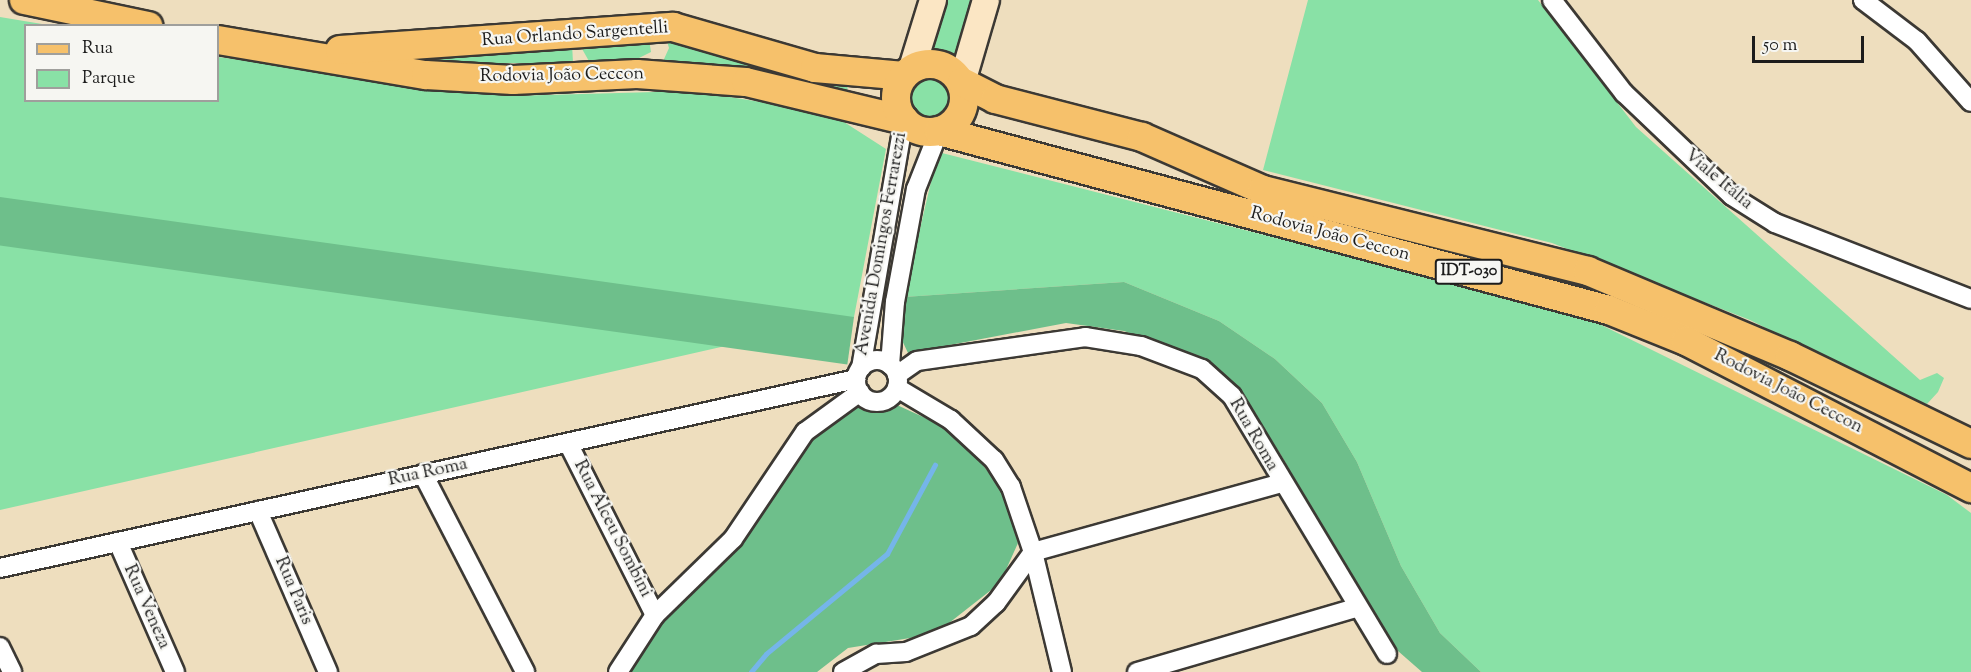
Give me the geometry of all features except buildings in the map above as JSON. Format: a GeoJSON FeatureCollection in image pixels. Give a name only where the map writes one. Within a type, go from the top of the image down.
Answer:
{"type":"FeatureCollection","features":[{"type":"Feature","properties":{"kind":"main road"},"geometry":{"type":"LineString","coordinates":[[24,0],[138,24]]}},
{"type":"Feature","properties":{"kind":"main road"},"geometry":{"type":"LineString","coordinates":[[933,0],[908,72],[896,93],[904,120],[920,130],[939,130],[962,111],[962,82],[986,0]]}},
{"type":"Feature","properties":{"kind":"main road"},"geometry":{"type":"LineString","coordinates":[[637,74],[656,57],[654,28]]}},
{"type":"Feature","properties":{"kind":"main road","name":"Rua Orlando Sargentelli"},"geometry":{"type":"LineString","coordinates":[[228,42],[354,50],[654,28],[696,30],[815,68],[908,72]]}},
{"type":"Feature","properties":{"kind":"main road"},"geometry":{"type":"LineString","coordinates":[[581,74],[576,44],[582,33]]}},
{"type":"Feature","properties":{"kind":"main road","name":"Rodovia João Ceccon"},"geometry":{"type":"LineString","coordinates":[[228,42],[426,75],[513,80],[581,74],[637,74],[746,82],[904,120]]}},
{"type":"Feature","properties":{"kind":"main road"},"geometry":{"type":"LineString","coordinates":[[908,72],[935,64],[962,82]]}},
{"type":"Feature","properties":{"kind":"main road","name":"Rodovia João Ceccon"},"geometry":{"type":"LineString","coordinates":[[962,82],[995,99],[1142,137],[1263,190],[1588,271],[1790,356],[1968,442]]}},
{"type":"Feature","properties":{"kind":"main road","name":"Rodovia João Ceccon"},"geometry":{"type":"LineString","coordinates":[[939,130],[1609,310],[1686,341],[1944,471],[1971,489]]}},
{"type":"Feature","properties":{"kind":"main road"},"geometry":{"type":"LineString","coordinates":[[1609,310],[1620,284]]}},
{"type":"Feature","properties":{"kind":"main road"},"geometry":{"type":"LineString","coordinates":[[1944,471],[1968,442]]}},
{"type":"Feature","properties":{"kind":"street","name":"Viale Itália"},"geometry":{"type":"LineString","coordinates":[[1552,0],[1624,93],[1732,196],[1775,223],[1971,298]]}},
{"type":"Feature","properties":{"kind":"street"},"geometry":{"type":"LineString","coordinates":[[1863,0],[1917,41],[1971,102]]}},
{"type":"Feature","properties":{"kind":"street","name":"Avenida Domingos Ferrarezzi"},"geometry":{"type":"LineString","coordinates":[[859,380],[904,120]]}},
{"type":"Feature","properties":{"kind":"street","name":"Avenida Domingos Ferrarezzi"},"geometry":{"type":"LineString","coordinates":[[895,376],[916,189],[939,130]]}},
{"type":"Feature","properties":{"kind":"street","name":"Rua Roma"},"geometry":{"type":"LineString","coordinates":[[859,380],[876,402],[895,376],[917,361],[1053,338],[1085,337],[1141,346],[1202,369],[1232,396],[1356,608],[1387,654]]}},
{"type":"Feature","properties":{"kind":"street","name":"Rua Roma"},"geometry":{"type":"LineString","coordinates":[[0,568],[859,380],[876,360],[895,376]]}},
{"type":"Feature","properties":{"kind":"street"},"geometry":{"type":"LineString","coordinates":[[895,376],[919,402],[951,420],[994,460],[1011,487],[1033,552],[1062,672]]}},
{"type":"Feature","properties":{"kind":"street"},"geometry":{"type":"LineString","coordinates":[[618,672],[655,615],[733,539],[805,432],[859,380]]}},
{"type":"Feature","properties":{"kind":"street","name":"Rua Alceu Sombini"},"geometry":{"type":"LineString","coordinates":[[568,443],[655,615]]}},
{"type":"Feature","properties":{"kind":"street"},"geometry":{"type":"LineString","coordinates":[[423,474],[525,672]]}},
{"type":"Feature","properties":{"kind":"street"},"geometry":{"type":"LineString","coordinates":[[843,672],[876,654],[906,652],[971,627],[996,603],[1033,552],[1281,483]]}},
{"type":"Feature","properties":{"kind":"street","name":"Rua Paris"},"geometry":{"type":"LineString","coordinates":[[258,511],[328,672]]}},
{"type":"Feature","properties":{"kind":"street","name":"Rua Veneza"},"geometry":{"type":"LineString","coordinates":[[118,542],[175,672]]}},
{"type":"Feature","properties":{"kind":"street"},"geometry":{"type":"LineString","coordinates":[[1137,672],[1356,608]]}},
{"type":"Feature","properties":{"kind":"street"},"geometry":{"type":"LineString","coordinates":[[0,646],[12,672]]}},
{"type":"Feature","properties":{"kind":"green space"},"geometry":{"type":"Polygon","coordinates":[[[945,0],[976,0],[959,62],[931,53],[945,0]]]}},
{"type":"Feature","properties":{"kind":"green space"},"geometry":{"type":"Polygon","coordinates":[[[1308,0],[1538,0],[1636,127],[1920,380],[1937,373],[1944,378],[1938,392],[1927,404],[1904,398],[1750,320],[1552,243],[1263,170],[1308,0]]]}},
{"type":"Feature","properties":{"kind":"green space"},"geometry":{"type":"Polygon","coordinates":[[[0,17],[42,24],[24,24],[24,102],[219,102],[219,57],[509,96],[692,91],[830,113],[886,149],[854,317],[0,510],[0,17]]]}},
{"type":"Feature","properties":{"kind":"green space"},"geometry":{"type":"Polygon","coordinates":[[[664,31],[846,83],[848,90],[717,68],[660,68],[669,48],[664,31]]]}},
{"type":"Feature","properties":{"kind":"green space"},"geometry":{"type":"Polygon","coordinates":[[[649,39],[651,52],[633,61],[590,63],[581,47],[649,39]]]}},
{"type":"Feature","properties":{"kind":"green space"},"geometry":{"type":"Polygon","coordinates":[[[572,43],[573,63],[471,63],[390,55],[572,43]]]}},
{"type":"Feature","properties":{"kind":"green space"},"geometry":{"type":"Polygon","coordinates":[[[929,75],[944,82],[951,97],[944,112],[929,119],[914,112],[907,97],[914,82],[929,75]]]}},
{"type":"Feature","properties":{"kind":"green space"},"geometry":{"type":"Polygon","coordinates":[[[938,152],[1583,316],[1947,495],[1971,513],[1971,672],[1481,672],[1440,633],[1401,566],[1357,462],[1322,403],[1275,359],[1219,321],[1124,282],[904,297],[938,152]]]}},
{"type":"Feature","properties":{"kind":"green space"},"geometry":{"type":"Polygon","coordinates":[[[0,197],[854,317],[847,365],[0,245],[0,197]]]}},
{"type":"Feature","properties":{"kind":"green space"},"geometry":{"type":"Polygon","coordinates":[[[1124,282],[1219,321],[1275,359],[1322,403],[1357,462],[1401,566],[1440,633],[1481,672],[1422,672],[1398,651],[1369,611],[1281,455],[1238,391],[1207,360],[1124,331],[1066,323],[908,353],[900,336],[904,297],[1124,282]]]}},
{"type":"Feature","properties":{"kind":"green space"},"geometry":{"type":"Polygon","coordinates":[[[886,400],[945,427],[968,445],[1001,489],[1018,543],[1000,583],[935,634],[848,648],[817,672],[627,672],[666,616],[811,436],[860,403],[886,400]]]}},
{"type":"Feature","properties":{"kind":"waterway"},"geometry":{"type":"LineString","coordinates":[[751,672],[766,654],[887,554],[935,465]]}}]}
